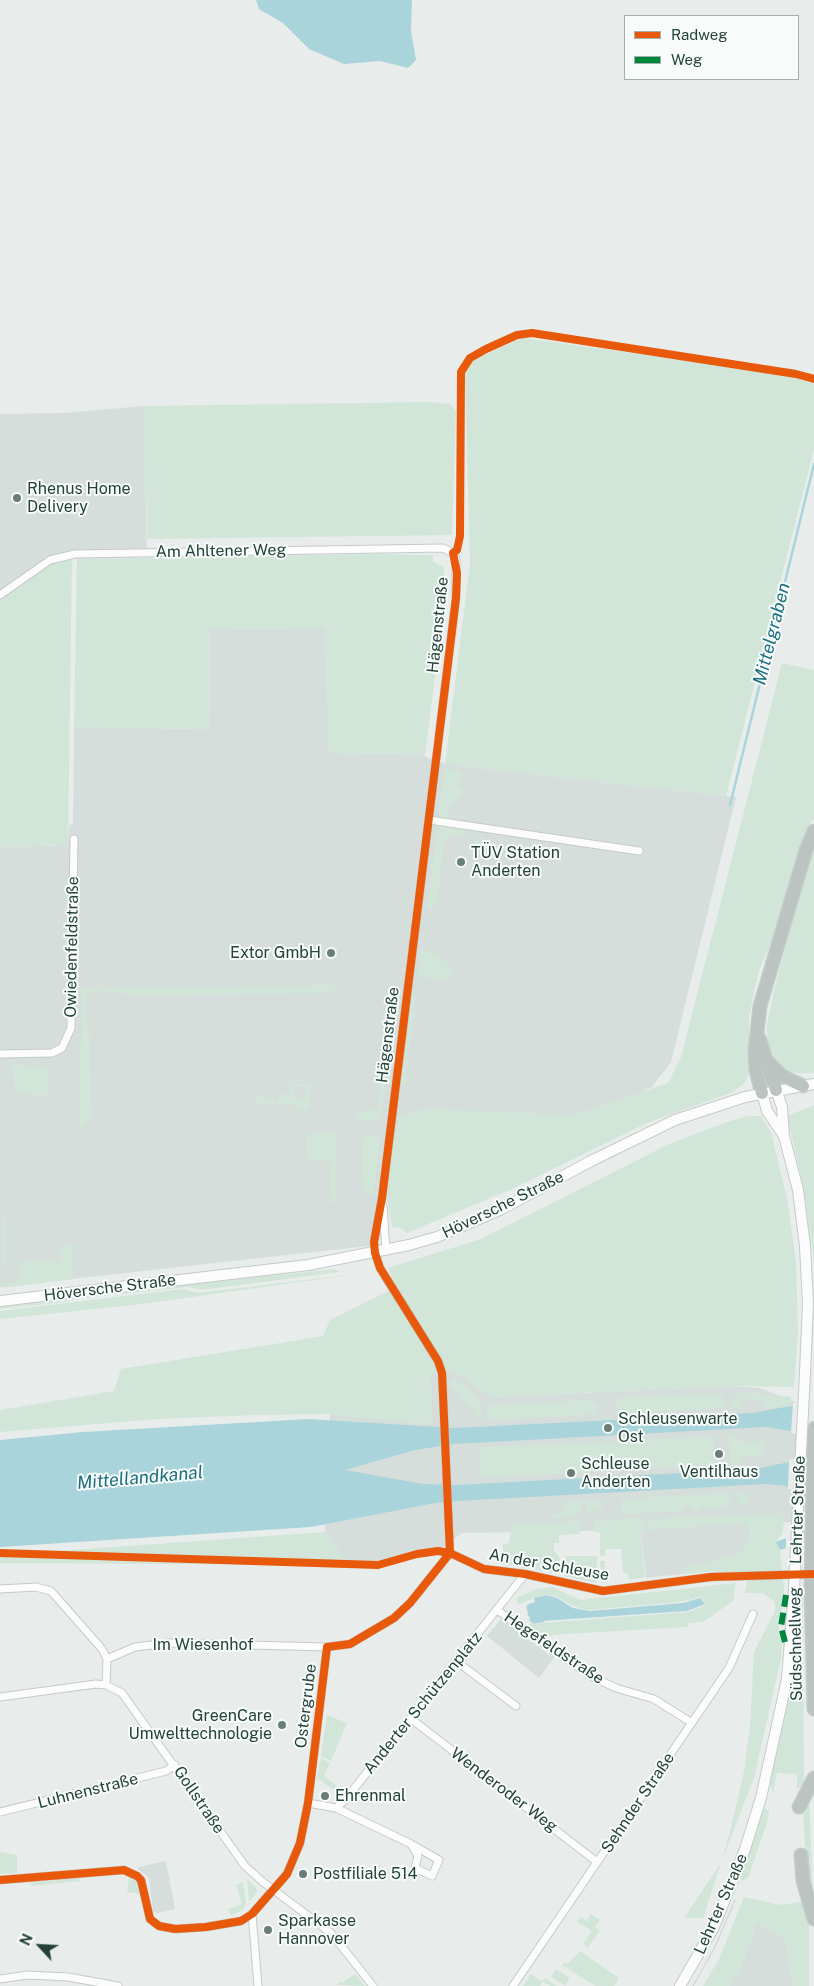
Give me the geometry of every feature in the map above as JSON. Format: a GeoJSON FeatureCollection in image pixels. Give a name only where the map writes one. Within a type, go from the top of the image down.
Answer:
{"type":"FeatureCollection","features":[{"type":"Feature","properties":{"kind":"highway"},"geometry":{"type":"LineString","coordinates":[[762,1093],[756,1071],[760,1006],[806,850],[814,830]]}},
{"type":"Feature","properties":{"kind":"highway"},"geometry":{"type":"LineString","coordinates":[[757,1033],[776,1090]]}},
{"type":"Feature","properties":{"kind":"highway"},"geometry":{"type":"LineString","coordinates":[[767,1060],[782,1076],[808,1085]]}},
{"type":"Feature","properties":{"kind":"highway","name":"Südschnellweg"},"geometry":{"type":"LineString","coordinates":[[814,1427],[810,1526],[814,1709]]}},
{"type":"Feature","properties":{"kind":"highway"},"geometry":{"type":"LineString","coordinates":[[799,1808],[814,1778]]}},
{"type":"Feature","properties":{"kind":"highway"},"geometry":{"type":"LineString","coordinates":[[801,1855],[803,1880],[814,1919]]}},
{"type":"Feature","properties":{"kind":"main road","name":"Höversche Straße"},"geometry":{"type":"LineString","coordinates":[[0,1301],[308,1265],[386,1251],[438,1237],[493,1213],[591,1160],[676,1120],[704,1109],[762,1093],[808,1085]]}},
{"type":"Feature","properties":{"kind":"main road","name":"Lehrter Straße"},"geometry":{"type":"LineString","coordinates":[[680,1986],[701,1952],[717,1919],[745,1849],[761,1798],[787,1679],[794,1588],[808,1303],[805,1246],[798,1190],[784,1136],[782,1107],[776,1090]]}},
{"type":"Feature","properties":{"kind":"main road","name":"Lehrter Straße"},"geometry":{"type":"LineString","coordinates":[[762,1093],[767,1111],[784,1136]]}},
{"type":"Feature","properties":{"kind":"street","name":"Am Ahltener Weg"},"geometry":{"type":"LineString","coordinates":[[0,595],[50,560],[75,554],[443,548],[452,553]]}},
{"type":"Feature","properties":{"kind":"street","name":"Hägenstraße"},"geometry":{"type":"LineString","coordinates":[[375,1253],[374,1234],[382,1198],[456,598],[457,573],[452,553]]}},
{"type":"Feature","properties":{"kind":"street"},"geometry":{"type":"LineString","coordinates":[[429,820],[639,851]]}},
{"type":"Feature","properties":{"kind":"street","name":"Owiedenfeldstraße"},"geometry":{"type":"LineString","coordinates":[[0,1054],[52,1053],[62,1048],[71,1028],[74,840]]}},
{"type":"Feature","properties":{"kind":"street","name":"Hägenstraße"},"geometry":{"type":"LineString","coordinates":[[382,1198],[386,1251]]}},
{"type":"Feature","properties":{"kind":"street"},"geometry":{"type":"LineString","coordinates":[[375,1253],[386,1278],[438,1361],[442,1384],[450,1553]]}},
{"type":"Feature","properties":{"kind":"street","name":"An der Schleuse"},"geometry":{"type":"LineString","coordinates":[[450,1553],[484,1569],[526,1574],[603,1591],[711,1577],[814,1574]]}},
{"type":"Feature","properties":{"kind":"street","name":"Ostergrube"},"geometry":{"type":"LineString","coordinates":[[252,1914],[287,1874],[296,1856],[304,1832],[327,1647],[350,1644],[394,1618],[410,1604],[450,1553]]}},
{"type":"Feature","properties":{"kind":"street","name":"Anderter Schützenplatz"},"geometry":{"type":"LineString","coordinates":[[336,1808],[526,1574]]}},
{"type":"Feature","properties":{"kind":"street"},"geometry":{"type":"LineString","coordinates":[[0,1589],[36,1587],[50,1591],[102,1649],[107,1659],[106,1685]]}},
{"type":"Feature","properties":{"kind":"street","name":"Hegefeldstraße"},"geometry":{"type":"LineString","coordinates":[[498,1610],[591,1676],[616,1688],[654,1699],[692,1723]]}},
{"type":"Feature","properties":{"kind":"street","name":"Sehnder Straße"},"geometry":{"type":"LineString","coordinates":[[513,1986],[729,1668],[753,1614]]}},
{"type":"Feature","properties":{"kind":"street","name":"Im Wiesenhof"},"geometry":{"type":"LineString","coordinates":[[107,1659],[135,1647],[169,1643],[327,1647]]}},
{"type":"Feature","properties":{"kind":"street"},"geometry":{"type":"LineString","coordinates":[[456,1661],[516,1706]]}},
{"type":"Feature","properties":{"kind":"street","name":"Gollstraße"},"geometry":{"type":"LineString","coordinates":[[0,1697],[87,1684],[106,1685],[116,1688],[128,1698],[249,1870],[331,1933],[373,1986]]}},
{"type":"Feature","properties":{"kind":"street","name":"Wenderoder Weg"},"geometry":{"type":"LineString","coordinates":[[410,1718],[598,1862]]}},
{"type":"Feature","properties":{"kind":"street","name":"Luhnenstraße"},"geometry":{"type":"LineString","coordinates":[[0,1812],[166,1772],[174,1765]]}},
{"type":"Feature","properties":{"kind":"street"},"geometry":{"type":"LineString","coordinates":[[308,1804],[336,1808],[412,1844],[439,1860],[432,1876],[415,1868],[418,1856],[412,1844]]}},
{"type":"Feature","properties":{"kind":"street"},"geometry":{"type":"LineString","coordinates":[[0,1880],[124,1870],[132,1872],[142,1880],[150,1919],[159,1926],[175,1929],[206,1927],[241,1921],[252,1914],[258,1986]]}},
{"type":"Feature","properties":{"kind":"street"},"geometry":{"type":"LineString","coordinates":[[0,1979],[27,1975],[68,1977],[118,1986]]}},
{"type":"Feature","properties":{"kind":"shaded area"},"geometry":{"type":"Polygon","coordinates":[[[144,406],[147,557],[72,559],[46,568],[0,601],[0,414],[62,413],[144,406]]]}},
{"type":"Feature","properties":{"kind":"shaded area"},"geometry":{"type":"Polygon","coordinates":[[[325,628],[329,753],[418,754],[445,764],[736,797],[671,1062],[652,1087],[511,1157],[382,1200],[377,1245],[0,1287],[0,847],[68,845],[69,825],[73,824],[74,727],[209,729],[210,629],[325,628]]]}},
{"type":"Feature","properties":{"kind":"shaded area","name":"Schleuse Anderten"},"geometry":{"type":"Polygon","coordinates":[[[449,1370],[463,1376],[492,1397],[732,1386],[760,1388],[801,1404],[814,1402],[814,1523],[777,1522],[750,1573],[712,1571],[646,1578],[641,1530],[462,1533],[435,1553],[349,1565],[325,1532],[330,1414],[431,1424],[430,1375],[449,1370]]]}},
{"type":"Feature","properties":{"kind":"shaded area"},"geometry":{"type":"Polygon","coordinates":[[[500,1620],[504,1620],[549,1655],[555,1656],[539,1678],[487,1636],[500,1620]]]}},
{"type":"Feature","properties":{"kind":"shaded area"},"geometry":{"type":"Polygon","coordinates":[[[166,1861],[175,1909],[158,1913],[153,1912],[149,1878],[138,1869],[139,1867],[166,1861]]]}},
{"type":"Feature","properties":{"kind":"shaded area"},"geometry":{"type":"Polygon","coordinates":[[[757,1921],[785,1939],[793,1986],[729,1986],[739,1972],[757,1921]]]}},
{"type":"Feature","properties":{"kind":"green space"},"geometry":{"type":"Polygon","coordinates":[[[523,338],[784,374],[814,384],[814,449],[726,796],[445,764],[470,563],[465,372],[473,360],[523,338]]]}},
{"type":"Feature","properties":{"kind":"green space"},"geometry":{"type":"Polygon","coordinates":[[[430,402],[450,404],[456,411],[452,535],[147,539],[144,406],[430,402]]]}},
{"type":"Feature","properties":{"kind":"green space"},"geometry":{"type":"Polygon","coordinates":[[[374,554],[433,555],[433,562],[443,566],[444,604],[425,756],[418,754],[328,753],[325,628],[210,629],[209,729],[74,727],[77,559],[374,554]]]}},
{"type":"Feature","properties":{"kind":"green space"},"geometry":{"type":"Polygon","coordinates":[[[72,559],[68,845],[0,847],[0,601],[46,568],[72,559]]]}},
{"type":"Feature","properties":{"kind":"green space"},"geometry":{"type":"Polygon","coordinates":[[[782,663],[814,670],[814,818],[804,834],[779,925],[760,968],[755,987],[749,1018],[749,1072],[745,1083],[731,1093],[649,1122],[512,1189],[407,1233],[400,1228],[392,1227],[385,1187],[399,1116],[426,1109],[575,1115],[668,1083],[681,1057],[782,663]]]}},
{"type":"Feature","properties":{"kind":"green space"},"geometry":{"type":"Polygon","coordinates":[[[444,770],[461,771],[459,786],[465,792],[449,806],[448,818],[438,816],[444,770]]]}},
{"type":"Feature","properties":{"kind":"green space"},"geometry":{"type":"Polygon","coordinates":[[[438,825],[467,829],[464,837],[450,835],[444,840],[436,907],[427,909],[438,825]]]}},
{"type":"Feature","properties":{"kind":"green space"},"geometry":{"type":"Polygon","coordinates":[[[476,837],[481,838],[476,870],[472,870],[476,837]]]}},
{"type":"Feature","properties":{"kind":"green space"},"geometry":{"type":"Polygon","coordinates":[[[814,843],[814,1073],[796,1073],[783,1069],[771,1057],[767,1046],[767,1024],[777,978],[814,843]]]}},
{"type":"Feature","properties":{"kind":"green space"},"geometry":{"type":"Polygon","coordinates":[[[421,951],[435,953],[453,969],[445,980],[417,976],[421,951]]]}},
{"type":"Feature","properties":{"kind":"green space"},"geometry":{"type":"Polygon","coordinates":[[[341,985],[331,993],[135,995],[99,990],[93,991],[87,995],[84,1006],[89,1030],[91,1119],[80,1130],[82,988],[341,985]]]}},
{"type":"Feature","properties":{"kind":"green space"},"geometry":{"type":"Polygon","coordinates":[[[412,992],[416,993],[405,1085],[401,1084],[412,992]]]}},
{"type":"Feature","properties":{"kind":"green space"},"geometry":{"type":"Polygon","coordinates":[[[77,994],[77,1063],[72,1063],[76,1061],[77,994]]]}},
{"type":"Feature","properties":{"kind":"green space"},"geometry":{"type":"Polygon","coordinates":[[[386,997],[394,997],[396,1001],[381,1118],[358,1120],[356,1117],[358,1113],[378,1109],[387,1040],[386,997]]]}},
{"type":"Feature","properties":{"kind":"green space"},"geometry":{"type":"Polygon","coordinates":[[[13,1065],[49,1066],[48,1095],[15,1094],[13,1065]]]}},
{"type":"Feature","properties":{"kind":"green space"},"geometry":{"type":"Polygon","coordinates":[[[289,1084],[309,1084],[310,1109],[297,1110],[297,1104],[277,1104],[277,1099],[282,1099],[282,1094],[290,1093],[290,1089],[294,1089],[292,1096],[297,1101],[306,1098],[305,1088],[301,1086],[290,1087],[289,1084]]]}},
{"type":"Feature","properties":{"kind":"green space"},"geometry":{"type":"Polygon","coordinates":[[[255,1085],[257,1096],[274,1099],[274,1104],[257,1105],[255,1110],[255,1085]]]}},
{"type":"Feature","properties":{"kind":"green space"},"geometry":{"type":"Polygon","coordinates":[[[814,1105],[814,1260],[803,1185],[787,1116],[814,1105]]]}},
{"type":"Feature","properties":{"kind":"green space"},"geometry":{"type":"Polygon","coordinates":[[[748,1116],[761,1116],[771,1132],[787,1198],[796,1262],[798,1332],[794,1387],[732,1386],[492,1397],[463,1376],[449,1370],[430,1375],[431,1424],[331,1414],[254,1415],[157,1419],[0,1432],[0,1410],[114,1391],[121,1369],[323,1336],[330,1320],[396,1287],[388,1268],[481,1239],[669,1144],[748,1116]]]}},
{"type":"Feature","properties":{"kind":"green space"},"geometry":{"type":"Polygon","coordinates":[[[337,1132],[336,1203],[331,1203],[330,1166],[332,1166],[332,1161],[307,1161],[306,1138],[311,1133],[337,1132]]]}},
{"type":"Feature","properties":{"kind":"green space"},"geometry":{"type":"Polygon","coordinates":[[[365,1133],[380,1137],[373,1195],[363,1193],[362,1138],[365,1138],[365,1133]]]}},
{"type":"Feature","properties":{"kind":"green space"},"geometry":{"type":"Polygon","coordinates":[[[3,1217],[6,1219],[6,1263],[3,1264],[3,1217]]]}},
{"type":"Feature","properties":{"kind":"green space"},"geometry":{"type":"Polygon","coordinates":[[[61,1244],[73,1245],[73,1279],[2,1288],[2,1284],[16,1282],[19,1278],[20,1261],[61,1262],[61,1244]]]}},
{"type":"Feature","properties":{"kind":"green space"},"geometry":{"type":"Polygon","coordinates":[[[334,1269],[340,1272],[202,1290],[187,1287],[84,1298],[155,1288],[334,1269]]]}},
{"type":"Feature","properties":{"kind":"green space"},"geometry":{"type":"Polygon","coordinates":[[[371,1272],[142,1304],[0,1319],[0,1311],[183,1289],[198,1293],[371,1272]]]}},
{"type":"Feature","properties":{"kind":"green space"},"geometry":{"type":"Polygon","coordinates":[[[71,1301],[0,1309],[0,1307],[71,1301]]]}},
{"type":"Feature","properties":{"kind":"green space"},"geometry":{"type":"Polygon","coordinates":[[[453,1378],[469,1389],[478,1399],[482,1420],[473,1412],[472,1407],[468,1407],[459,1392],[449,1385],[453,1378]]]}},
{"type":"Feature","properties":{"kind":"green space"},"geometry":{"type":"Polygon","coordinates":[[[746,1392],[791,1397],[791,1406],[765,1409],[765,1400],[750,1401],[749,1398],[741,1399],[741,1408],[731,1409],[731,1402],[736,1395],[746,1392]]]}},
{"type":"Feature","properties":{"kind":"green space"},"geometry":{"type":"Polygon","coordinates":[[[717,1393],[723,1397],[726,1408],[617,1413],[616,1401],[619,1398],[717,1393]]]}},
{"type":"Feature","properties":{"kind":"green space"},"geometry":{"type":"Polygon","coordinates":[[[590,1400],[590,1404],[597,1404],[597,1414],[487,1420],[487,1410],[491,1405],[590,1400]]]}},
{"type":"Feature","properties":{"kind":"green space"},"geometry":{"type":"Polygon","coordinates":[[[735,1434],[745,1444],[763,1440],[764,1457],[746,1455],[737,1466],[730,1466],[729,1435],[735,1434]]]}},
{"type":"Feature","properties":{"kind":"green space"},"geometry":{"type":"Polygon","coordinates":[[[714,1437],[712,1457],[715,1458],[715,1465],[484,1478],[480,1474],[479,1452],[483,1447],[714,1437]]]}},
{"type":"Feature","properties":{"kind":"green space"},"geometry":{"type":"Polygon","coordinates":[[[745,1492],[748,1507],[740,1503],[735,1493],[745,1492]]]}},
{"type":"Feature","properties":{"kind":"green space"},"geometry":{"type":"Polygon","coordinates":[[[731,1493],[729,1502],[723,1508],[706,1510],[705,1505],[700,1505],[697,1511],[692,1511],[689,1506],[684,1506],[684,1511],[644,1513],[644,1509],[636,1510],[636,1514],[622,1514],[621,1499],[731,1493]]]}},
{"type":"Feature","properties":{"kind":"green space"},"geometry":{"type":"Polygon","coordinates":[[[602,1500],[602,1510],[587,1513],[587,1501],[602,1500]]]}},
{"type":"Feature","properties":{"kind":"green space"},"geometry":{"type":"Polygon","coordinates":[[[582,1501],[582,1513],[574,1512],[574,1517],[552,1518],[552,1513],[563,1513],[563,1502],[582,1501]]]}},
{"type":"Feature","properties":{"kind":"green space"},"geometry":{"type":"Polygon","coordinates":[[[782,1513],[784,1515],[783,1532],[776,1542],[780,1550],[784,1589],[778,1632],[782,1644],[781,1658],[754,1778],[721,1863],[744,1771],[750,1726],[754,1652],[775,1611],[775,1602],[763,1593],[745,1593],[749,1573],[712,1571],[685,1574],[683,1568],[736,1555],[741,1552],[749,1539],[750,1531],[747,1525],[743,1523],[649,1530],[647,1519],[782,1513]]]}},
{"type":"Feature","properties":{"kind":"green space"},"geometry":{"type":"Polygon","coordinates":[[[645,1518],[646,1530],[641,1530],[645,1577],[629,1580],[628,1573],[623,1573],[621,1549],[605,1549],[605,1556],[600,1556],[600,1532],[594,1532],[594,1520],[645,1518]]]}},
{"type":"Feature","properties":{"kind":"green space"},"geometry":{"type":"Polygon","coordinates":[[[579,1521],[580,1534],[559,1535],[559,1543],[554,1543],[554,1550],[560,1559],[560,1574],[503,1564],[503,1544],[509,1543],[512,1524],[579,1521]]]}},
{"type":"Feature","properties":{"kind":"green space"},"geometry":{"type":"Polygon","coordinates":[[[325,1532],[349,1565],[0,1563],[0,1555],[325,1532]]]}},
{"type":"Feature","properties":{"kind":"green space"},"geometry":{"type":"Polygon","coordinates":[[[565,1556],[597,1556],[597,1583],[564,1576],[565,1556]]]}},
{"type":"Feature","properties":{"kind":"green space"},"geometry":{"type":"Polygon","coordinates":[[[600,1561],[605,1561],[605,1583],[601,1583],[600,1561]]]}},
{"type":"Feature","properties":{"kind":"green space"},"geometry":{"type":"Polygon","coordinates":[[[736,1583],[733,1601],[703,1622],[689,1623],[687,1627],[538,1637],[528,1624],[688,1612],[706,1605],[700,1597],[679,1602],[588,1610],[573,1606],[557,1597],[546,1594],[519,1604],[517,1603],[517,1598],[536,1589],[552,1587],[580,1600],[736,1583]]]}},
{"type":"Feature","properties":{"kind":"green space"},"geometry":{"type":"Polygon","coordinates":[[[803,1591],[804,1785],[797,1789],[797,1774],[777,1773],[773,1793],[769,1783],[789,1688],[803,1591]]]}},
{"type":"Feature","properties":{"kind":"green space"},"geometry":{"type":"Polygon","coordinates":[[[327,1715],[347,1723],[331,1761],[321,1756],[327,1715]]]}},
{"type":"Feature","properties":{"kind":"green space"},"geometry":{"type":"Polygon","coordinates":[[[321,1758],[330,1763],[324,1776],[337,1786],[334,1790],[317,1778],[321,1758]]]}},
{"type":"Feature","properties":{"kind":"green space"},"geometry":{"type":"Polygon","coordinates":[[[809,1791],[813,1901],[806,1874],[803,1808],[809,1791]]]}},
{"type":"Feature","properties":{"kind":"green space"},"geometry":{"type":"Polygon","coordinates":[[[765,1808],[769,1811],[768,1820],[748,1878],[742,1881],[740,1877],[761,1810],[765,1808]]]}},
{"type":"Feature","properties":{"kind":"green space"},"geometry":{"type":"Polygon","coordinates":[[[0,1852],[17,1855],[17,1873],[0,1874],[0,1852]]]}},
{"type":"Feature","properties":{"kind":"green space"},"geometry":{"type":"Polygon","coordinates":[[[721,1863],[703,1918],[684,1918],[721,1863]]]}},
{"type":"Feature","properties":{"kind":"green space"},"geometry":{"type":"Polygon","coordinates":[[[129,1876],[136,1882],[140,1894],[127,1892],[129,1876]]]}},
{"type":"Feature","properties":{"kind":"green space"},"geometry":{"type":"Polygon","coordinates":[[[79,1878],[80,1881],[31,1886],[31,1883],[79,1878]]]}},
{"type":"Feature","properties":{"kind":"green space"},"geometry":{"type":"Polygon","coordinates":[[[247,1879],[258,1890],[250,1901],[249,1901],[247,1879]]]}},
{"type":"Feature","properties":{"kind":"green space"},"geometry":{"type":"Polygon","coordinates":[[[243,1882],[246,1904],[243,1910],[231,1916],[228,1909],[242,1904],[236,1885],[243,1882]]]}},
{"type":"Feature","properties":{"kind":"green space"},"geometry":{"type":"Polygon","coordinates":[[[744,1897],[781,1905],[804,1901],[809,1917],[809,1986],[793,1986],[785,1939],[757,1921],[739,1972],[729,1986],[703,1986],[719,1959],[744,1897]]]}},
{"type":"Feature","properties":{"kind":"green space"},"geometry":{"type":"Polygon","coordinates":[[[591,1914],[600,1920],[595,1927],[600,1930],[588,1948],[583,1944],[592,1931],[577,1922],[581,1917],[587,1921],[591,1914]]]}},
{"type":"Feature","properties":{"kind":"green space"},"geometry":{"type":"Polygon","coordinates":[[[580,1951],[619,1978],[614,1986],[595,1986],[562,1965],[565,1962],[568,1964],[580,1951]]]}},
{"type":"Feature","properties":{"kind":"green space"},"geometry":{"type":"Polygon","coordinates":[[[556,1969],[570,1978],[565,1986],[551,1977],[556,1969]]]}},
{"type":"Feature","properties":{"kind":"green space"},"geometry":{"type":"Polygon","coordinates":[[[355,1974],[365,1986],[338,1985],[340,1981],[342,1983],[355,1974]]]}},
{"type":"Feature","properties":{"kind":"green space"},"geometry":{"type":"Polygon","coordinates":[[[531,1974],[542,1981],[545,1978],[556,1986],[550,1986],[543,1981],[540,1986],[523,1986],[531,1974]]]}},
{"type":"Feature","properties":{"kind":"water"},"geometry":{"type":"Polygon","coordinates":[[[256,0],[412,0],[411,31],[416,60],[408,68],[380,61],[344,64],[309,49],[283,23],[259,9],[256,0]]]}},
{"type":"Feature","properties":{"kind":"water","name":"Mittellandkanal"},"geometry":{"type":"Polygon","coordinates":[[[814,1402],[814,1435],[766,1427],[454,1444],[415,1450],[345,1470],[423,1484],[456,1485],[755,1469],[814,1457],[814,1489],[767,1484],[457,1501],[435,1503],[311,1527],[0,1547],[0,1440],[83,1432],[309,1419],[454,1428],[752,1413],[814,1402]]]}},
{"type":"Feature","properties":{"kind":"water"},"geometry":{"type":"Polygon","coordinates":[[[814,1527],[814,1539],[780,1550],[776,1542],[814,1527]]]}},
{"type":"Feature","properties":{"kind":"water"},"geometry":{"type":"Polygon","coordinates":[[[546,1595],[557,1598],[573,1608],[590,1611],[683,1603],[700,1598],[705,1604],[687,1611],[541,1621],[534,1598],[546,1595]]]}},
{"type":"Feature","properties":{"kind":"pier"},"geometry":{"type":"Polygon","coordinates":[[[814,1399],[814,1437],[807,1436],[809,1400],[814,1399]]]}},
{"type":"Feature","properties":{"kind":"pier"},"geometry":{"type":"Polygon","coordinates":[[[807,1400],[806,1436],[791,1433],[793,1403],[807,1400]]]}},
{"type":"Feature","properties":{"kind":"pier"},"geometry":{"type":"Polygon","coordinates":[[[805,1457],[804,1491],[788,1489],[789,1460],[805,1457]]]}},
{"type":"Feature","properties":{"kind":"pier"},"geometry":{"type":"Polygon","coordinates":[[[803,1529],[802,1545],[786,1551],[786,1535],[803,1529]]]}},
{"type":"Feature","properties":{"kind":"waterway","name":"Mittelgraben"},"geometry":{"type":"LineString","coordinates":[[730,805],[814,464]]}},
{"type":"Feature","properties":{"kind":"waterway"},"geometry":{"type":"LineString","coordinates":[[531,1608],[537,1606]]}},
{"type":"Feature","properties":{"kind":"waterway"},"geometry":{"type":"LineString","coordinates":[[532,1613],[549,1610]]}},
{"type":"Feature","properties":{"kind":"waterway"},"geometry":{"type":"LineString","coordinates":[[534,1619],[541,1618]]}},
{"type":"Feature","properties":{"kind":"tram line"},"geometry":{"type":"LineString","coordinates":[[693,1986],[715,1947],[735,1900]]}},
{"type":"Feature","properties":{"kind":"marked path"},"geometry":{"type":"LineString","coordinates":[[785,1642],[781,1627],[787,1589]]}},
{"type":"Feature","properties":{"kind":"cycle path"},"geometry":{"type":"LineString","coordinates":[[450,1553],[442,1373],[438,1361],[380,1268],[374,1242],[382,1198],[456,598],[457,573],[453,553],[457,550],[460,536],[461,372],[470,358],[486,349],[517,335],[532,333],[796,374],[814,379]]}},
{"type":"Feature","properties":{"kind":"cycle path"},"geometry":{"type":"LineString","coordinates":[[0,1553],[378,1565],[417,1554],[438,1551],[450,1553],[484,1569],[525,1574],[603,1591],[711,1577],[814,1574]]}},
{"type":"Feature","properties":{"kind":"cycle path"},"geometry":{"type":"LineString","coordinates":[[0,1880],[124,1870],[141,1880],[150,1919],[159,1926],[175,1929],[206,1927],[241,1921],[252,1914],[287,1874],[300,1843],[308,1803],[327,1647],[350,1644],[394,1618],[410,1603],[450,1553]]}},
{"type":"Feature","properties":{"kind":"place","name":"Rhenus Home Delivery"},"geometry":{"type":"Point","coordinates":[17,498]}},
{"type":"Feature","properties":{"kind":"place","name":"TÜV Station Anderten"},"geometry":{"type":"Point","coordinates":[461,862]}},
{"type":"Feature","properties":{"kind":"place","name":"Extor GmbH"},"geometry":{"type":"Point","coordinates":[331,953]}},
{"type":"Feature","properties":{"kind":"place","name":"Schleusenwarte Ost"},"geometry":{"type":"Point","coordinates":[608,1428]}},
{"type":"Feature","properties":{"kind":"place","name":"Ventilhaus"},"geometry":{"type":"Point","coordinates":[719,1454]}},
{"type":"Feature","properties":{"kind":"place","name":"Schleuse Anderten"},"geometry":{"type":"Point","coordinates":[571,1473]}},
{"type":"Feature","properties":{"kind":"place","name":"GreenCare Umwelttechnologie"},"geometry":{"type":"Point","coordinates":[282,1725]}},
{"type":"Feature","properties":{"kind":"place","name":"Ehrenmal"},"geometry":{"type":"Point","coordinates":[325,1796]}},
{"type":"Feature","properties":{"kind":"place","name":"Postfiliale 514"},"geometry":{"type":"Point","coordinates":[303,1874]}},
{"type":"Feature","properties":{"kind":"place","name":"Sparkasse Hannover"},"geometry":{"type":"Point","coordinates":[268,1930]}}]}
